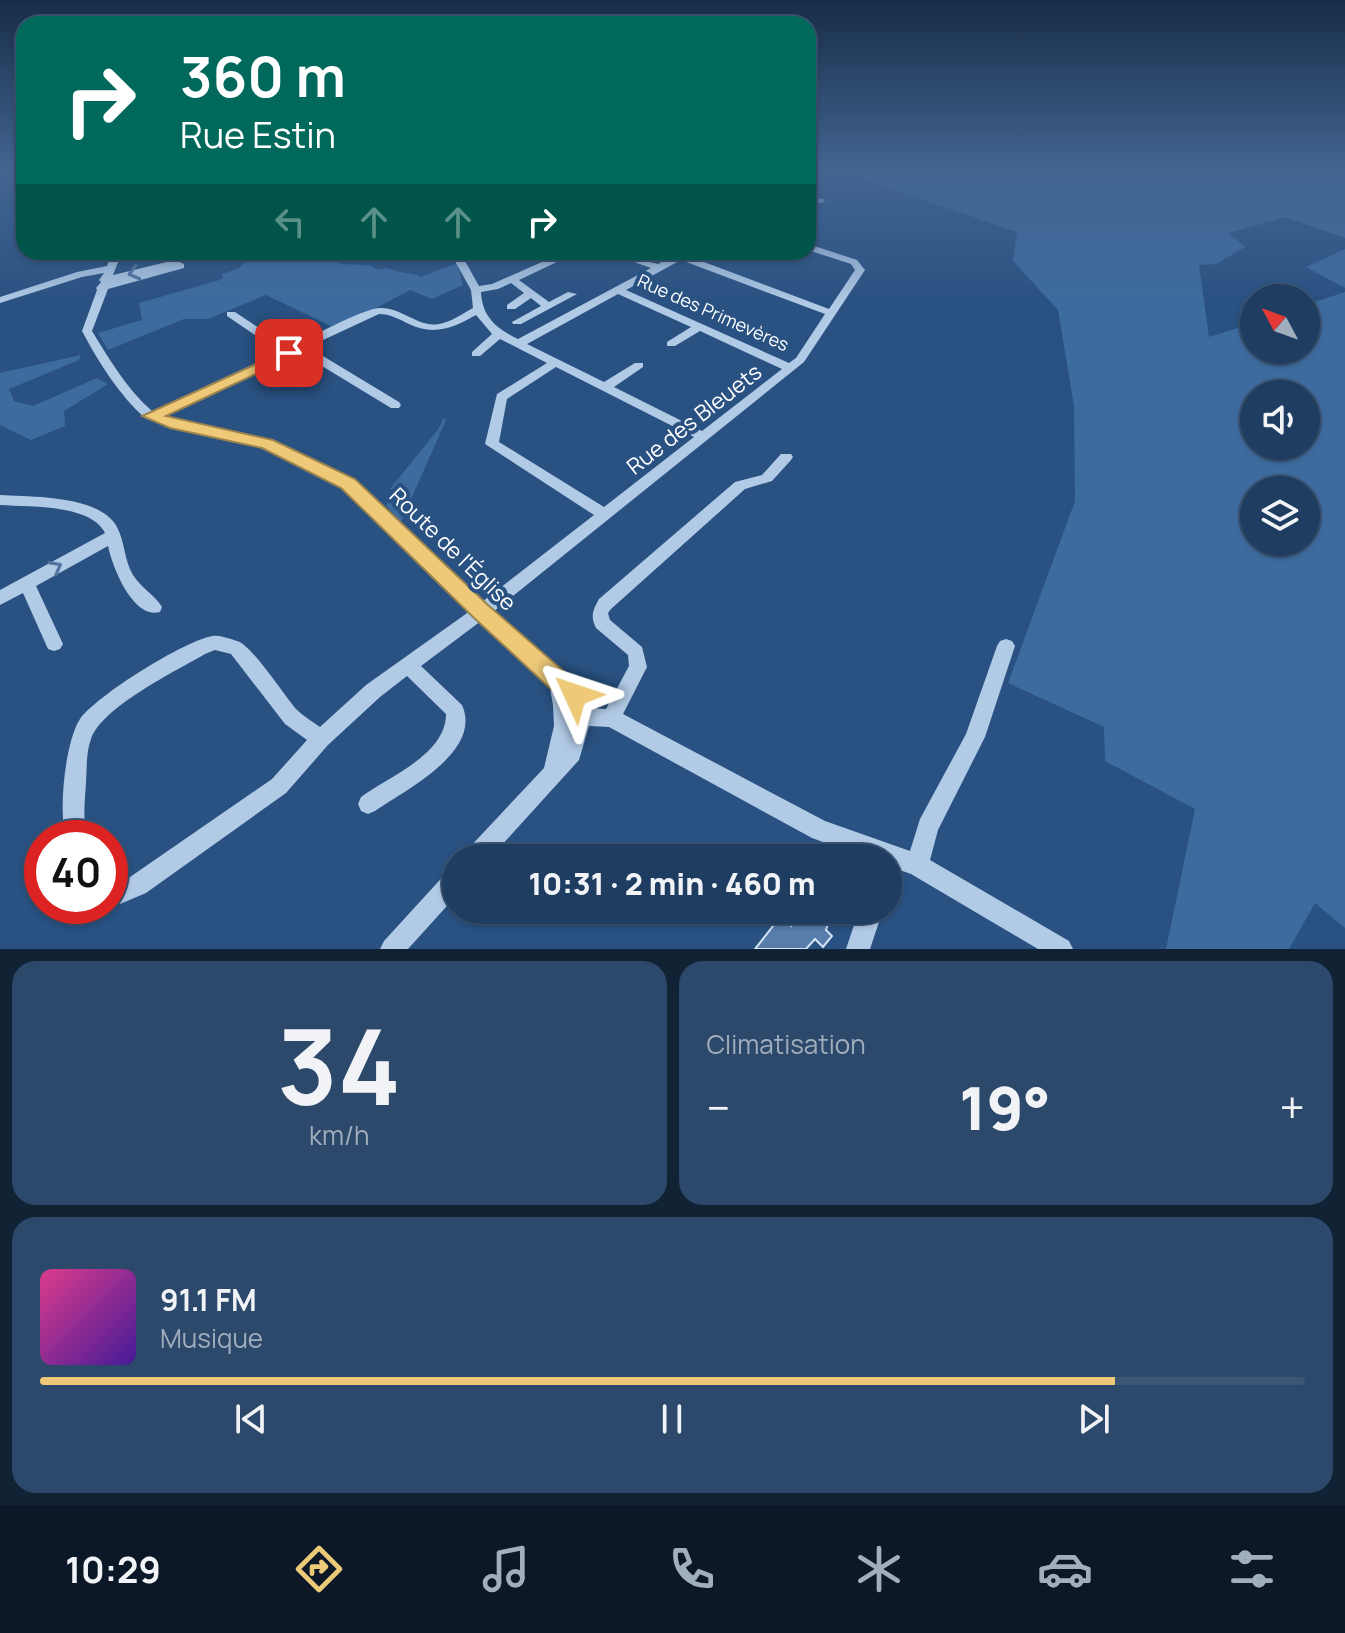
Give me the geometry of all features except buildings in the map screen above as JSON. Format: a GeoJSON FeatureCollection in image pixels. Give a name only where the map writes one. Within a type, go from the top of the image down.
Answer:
{"type":"FeatureCollection","features":[{"type":"Feature","properties":{"kind":"street","name":"Rue des Bleuets"},"geometry":{"type":"LineString","coordinates":[[128,889],[279,786],[321,739],[373,691],[605,515],[800,360],[860,267],[816,250]]}},
{"type":"Feature","properties":{"kind":"street"},"geometry":{"type":"LineString","coordinates":[[113,260],[87,331],[122,384],[151,416],[377,311],[392,311],[430,328],[443,327],[478,309]]}},
{"type":"Feature","properties":{"kind":"street"},"geometry":{"type":"LineString","coordinates":[[459,260],[476,290],[478,309],[491,329],[704,437]]}},
{"type":"Feature","properties":{"kind":"street"},"geometry":{"type":"LineString","coordinates":[[545,260],[550,262]]}},
{"type":"Feature","properties":{"kind":"street"},"geometry":{"type":"LineString","coordinates":[[476,290],[487,290],[555,260]]}},
{"type":"Feature","properties":{"kind":"street"},"geometry":{"type":"LineString","coordinates":[[637,260],[659,268]]}},
{"type":"Feature","properties":{"kind":"street"},"geometry":{"type":"LineString","coordinates":[[518,344],[673,260]]}},
{"type":"Feature","properties":{"kind":"street"},"geometry":{"type":"LineString","coordinates":[[699,260],[831,313]]}},
{"type":"Feature","properties":{"kind":"street"},"geometry":{"type":"LineString","coordinates":[[0,300],[80,274],[105,279],[179,269],[181,266],[175,263],[105,279]]}},
{"type":"Feature","properties":{"kind":"street"},"geometry":{"type":"LineString","coordinates":[[512,279],[548,306]]}},
{"type":"Feature","properties":{"kind":"street","name":"Rue des Primevères"},"geometry":{"type":"LineString","coordinates":[[620,291],[790,368]]}},
{"type":"Feature","properties":{"kind":"street"},"geometry":{"type":"LineString","coordinates":[[511,307],[531,293]]}},
{"type":"Feature","properties":{"kind":"street"},"geometry":{"type":"LineString","coordinates":[[517,322],[572,294]]}},
{"type":"Feature","properties":{"kind":"street"},"geometry":{"type":"LineString","coordinates":[[231,314],[395,405]]}},
{"type":"Feature","properties":{"kind":"street"},"geometry":{"type":"LineString","coordinates":[[671,344],[699,327]]}},
{"type":"Feature","properties":{"kind":"street"},"geometry":{"type":"LineString","coordinates":[[476,354],[499,334]]}},
{"type":"Feature","properties":{"kind":"street"},"geometry":{"type":"LineString","coordinates":[[555,363],[501,397],[492,444],[605,515]]}},
{"type":"Feature","properties":{"kind":"street"},"geometry":{"type":"LineString","coordinates":[[605,387],[639,365]]}},
{"type":"Feature","properties":{"kind":"street","name":"Route de l'Église"},"geometry":{"type":"LineString","coordinates":[[151,416],[176,425],[267,444],[348,483],[558,683],[574,720]]}},
{"type":"Feature","properties":{"kind":"street"},"geometry":{"type":"LineString","coordinates":[[611,718],[638,667],[636,652],[602,623],[600,613],[605,604],[740,485],[767,478],[786,457]]}},
{"type":"Feature","properties":{"kind":"street"},"geometry":{"type":"LineString","coordinates":[[0,500],[75,508],[96,514],[109,525],[122,570],[137,594],[154,607]]}},
{"type":"Feature","properties":{"kind":"street"},"geometry":{"type":"LineString","coordinates":[[0,598],[113,536]]}},
{"type":"Feature","properties":{"kind":"street"},"geometry":{"type":"LineString","coordinates":[[26,583],[54,644]]}},
{"type":"Feature","properties":{"kind":"street"},"geometry":{"type":"LineString","coordinates":[[73,820],[81,737],[89,723],[103,708],[199,648],[215,643],[227,643],[237,648],[292,718],[321,739]]}},
{"type":"Feature","properties":{"kind":"street"},"geometry":{"type":"LineString","coordinates":[[917,865],[928,827],[975,737],[1006,646]]}},
{"type":"Feature","properties":{"kind":"street"},"geometry":{"type":"LineString","coordinates":[[368,804],[386,789],[412,777],[440,752],[452,738],[457,722],[455,711],[407,664]]}},
{"type":"Feature","properties":{"kind":"street"},"geometry":{"type":"LineString","coordinates":[[488,844],[552,774],[574,720],[611,718],[820,830],[854,844]]}},
{"type":"Feature","properties":{"kind":"street"},"geometry":{"type":"LineString","coordinates":[[902,861],[917,865],[1061,949]]}},
{"type":"Feature","properties":{"kind":"street"},"geometry":{"type":"LineString","coordinates":[[392,949],[442,894]]}},
{"type":"Feature","properties":{"kind":"street"},"geometry":{"type":"LineString","coordinates":[[858,949],[866,924]]}},
{"type":"Feature","properties":{"kind":"shaded area"},"geometry":{"type":"Polygon","coordinates":[[[971,216],[1345,216],[1345,238],[1285,217],[1229,233],[1245,247],[1216,264],[1199,265],[1209,337],[1240,327],[1240,364],[1320,364],[1320,300],[1345,292],[1345,928],[1315,903],[1289,949],[1166,949],[1195,809],[1105,761],[1104,727],[1008,683],[1075,501],[1074,406],[1058,310],[1013,261],[1017,232],[971,216]]]}},
{"type":"Feature","properties":{"kind":"shaded area"},"geometry":{"type":"Polygon","coordinates":[[[1345,249],[1345,288],[1306,267],[1345,249]]]}},
{"type":"Feature","properties":{"kind":"shaded area"},"geometry":{"type":"Polygon","coordinates":[[[247,260],[339,260],[341,264],[370,265],[378,270],[387,268],[421,277],[457,263],[463,285],[432,299],[410,290],[337,329],[266,295],[208,319],[184,319],[108,350],[98,333],[142,320],[139,303],[223,279],[222,274],[238,269],[247,260]]]}},
{"type":"Feature","properties":{"kind":"shaded area"},"geometry":{"type":"Polygon","coordinates":[[[81,355],[79,360],[9,389],[14,401],[33,406],[97,378],[108,384],[64,411],[65,426],[31,440],[0,425],[0,373],[81,355]]]}},
{"type":"Feature","properties":{"kind":"shaded area"},"geometry":{"type":"Polygon","coordinates":[[[446,419],[443,427],[401,522],[386,505],[398,491],[390,489],[446,419]]]}},
{"type":"Feature","properties":{"kind":"route"},"geometry":{"type":"LineString","coordinates":[[289,353],[151,416],[176,425],[267,444],[348,483],[558,683],[575,695]]}}]}
